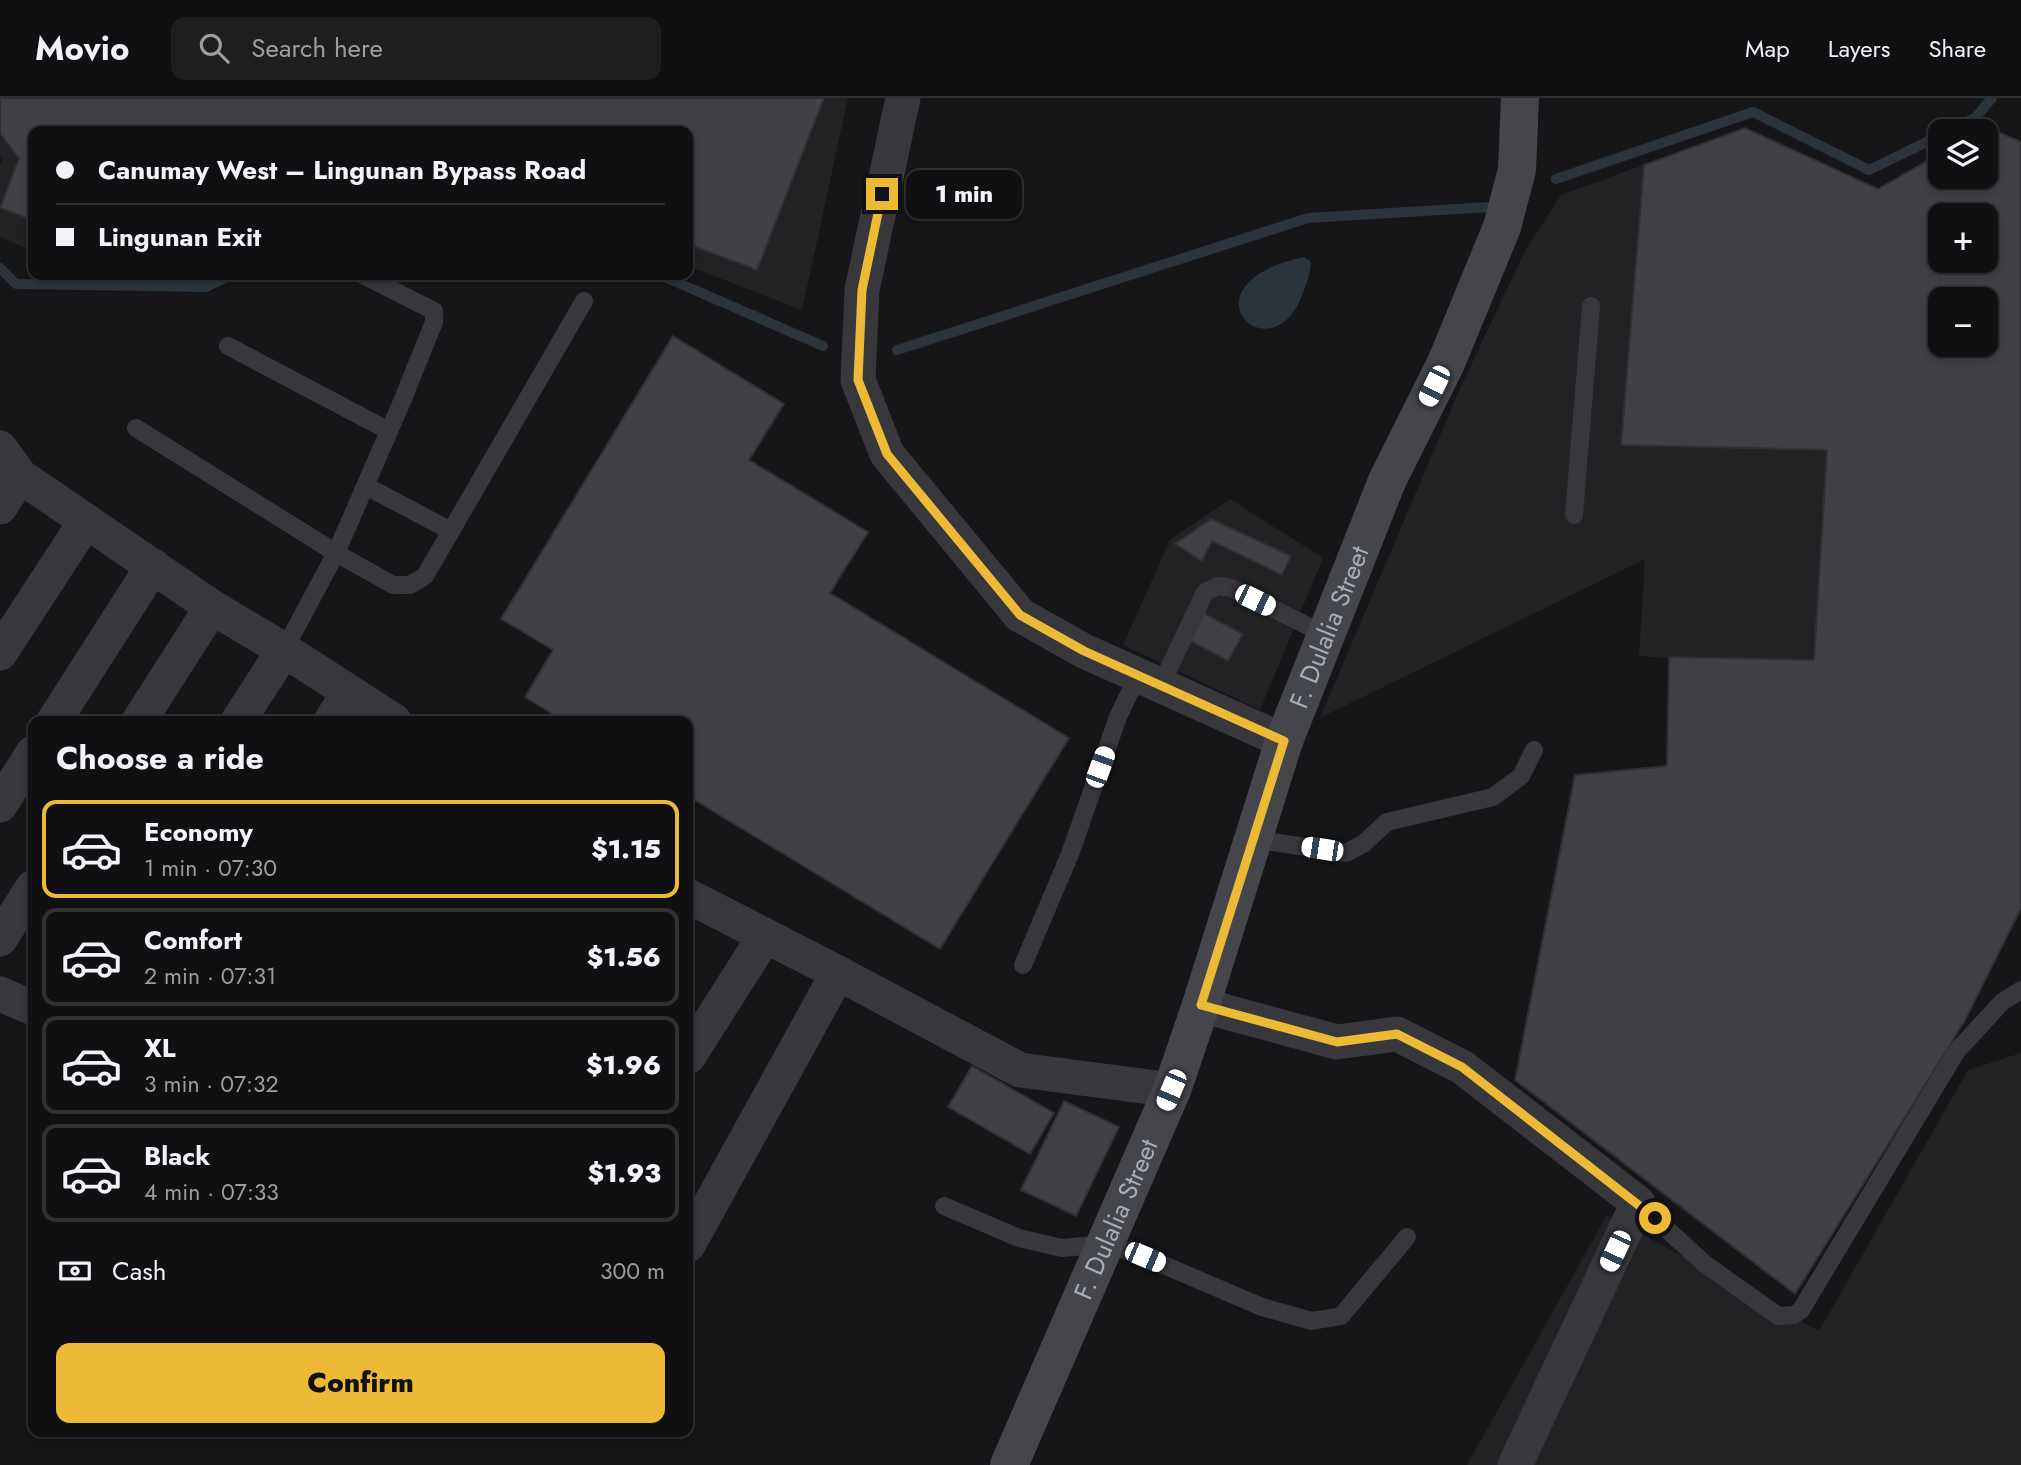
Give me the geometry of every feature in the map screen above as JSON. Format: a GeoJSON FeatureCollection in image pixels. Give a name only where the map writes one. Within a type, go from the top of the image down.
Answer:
{"type":"FeatureCollection","features":[{"type":"Feature","properties":{"kind":"street"},"geometry":{"type":"LineString","coordinates":[[903,98],[862,290],[858,380],[887,454],[1020,615],[1084,651],[1284,741]]}},
{"type":"Feature","properties":{"kind":"street","name":"F. Dulalia Street"},"geometry":{"type":"LineString","coordinates":[[1009,1465],[1171,1090],[1201,1005],[1284,741],[1387,481],[1446,363],[1502,227],[1517,170],[1520,98]]}},
{"type":"Feature","properties":{"kind":"street"},"geometry":{"type":"LineString","coordinates":[[0,448],[20,476],[212,607],[284,650],[340,707],[375,716]]}},
{"type":"Feature","properties":{"kind":"street"},"geometry":{"type":"LineString","coordinates":[[0,507],[20,476]]}},
{"type":"Feature","properties":{"kind":"street"},"geometry":{"type":"LineString","coordinates":[[0,653],[86,520]]}},
{"type":"Feature","properties":{"kind":"street"},"geometry":{"type":"LineString","coordinates":[[57,716],[153,565]]}},
{"type":"Feature","properties":{"kind":"street"},"geometry":{"type":"LineString","coordinates":[[142,716],[212,607]]}},
{"type":"Feature","properties":{"kind":"street"},"geometry":{"type":"LineString","coordinates":[[241,716],[284,650]]}},
{"type":"Feature","properties":{"kind":"street"},"geometry":{"type":"LineString","coordinates":[[0,805],[28,761]]}},
{"type":"Feature","properties":{"kind":"street"},"geometry":{"type":"LineString","coordinates":[[0,939],[28,895]]}},
{"type":"Feature","properties":{"kind":"street"},"geometry":{"type":"LineString","coordinates":[[693,900],[1020,1070],[1171,1090]]}},
{"type":"Feature","properties":{"kind":"street"},"geometry":{"type":"LineString","coordinates":[[693,1049],[765,936]]}},
{"type":"Feature","properties":{"kind":"street"},"geometry":{"type":"LineString","coordinates":[[693,1236],[838,973]]}},
{"type":"Feature","properties":{"kind":"street"},"geometry":{"type":"LineString","coordinates":[[0,994],[28,1006]]}},
{"type":"Feature","properties":{"kind":"street"},"geometry":{"type":"LineString","coordinates":[[1201,1005],[1337,1042],[1397,1034],[1462,1067],[1638,1203],[1515,1465]]}},
{"type":"Feature","properties":{"kind":"lane"},"geometry":{"type":"LineString","coordinates":[[284,650],[336,552],[366,486],[435,315],[434,311],[373,280]]}},
{"type":"Feature","properties":{"kind":"lane"},"geometry":{"type":"LineString","coordinates":[[136,428],[393,585],[410,585],[425,576],[584,302]]}},
{"type":"Feature","properties":{"kind":"lane"},"geometry":{"type":"LineString","coordinates":[[1574,515],[1591,306]]}},
{"type":"Feature","properties":{"kind":"lane"},"geometry":{"type":"LineString","coordinates":[[228,346],[389,432]]}},
{"type":"Feature","properties":{"kind":"lane"},"geometry":{"type":"LineString","coordinates":[[366,486],[451,531]]}},
{"type":"Feature","properties":{"kind":"lane"},"geometry":{"type":"LineString","coordinates":[[1023,965],[1070,854],[1118,717],[1150,680],[1205,592],[1218,586],[1231,588],[1326,635]]}},
{"type":"Feature","properties":{"kind":"lane"},"geometry":{"type":"LineString","coordinates":[[1253,839],[1346,853],[1363,844],[1387,822],[1493,797],[1521,776],[1534,750]]}},
{"type":"Feature","properties":{"kind":"lane"},"geometry":{"type":"LineString","coordinates":[[1638,1203],[1705,1264],[1778,1317],[1794,1315],[1801,1310],[1956,1052],[2002,1002],[2021,990]]}},
{"type":"Feature","properties":{"kind":"lane"},"geometry":{"type":"LineString","coordinates":[[944,1206],[1019,1238],[1062,1248],[1106,1244],[1145,1257],[1262,1307],[1312,1321],[1341,1316],[1407,1237]]}},
{"type":"Feature","properties":{"kind":"shaded area"},"geometry":{"type":"Polygon","coordinates":[[[0,98],[848,98],[802,310],[693,268],[693,126],[28,126],[28,249],[0,237],[0,98]]]}},
{"type":"Feature","properties":{"kind":"shaded area"},"geometry":{"type":"Polygon","coordinates":[[[1745,128],[1878,189],[1928,179],[1928,189],[1998,189],[1998,132],[2021,142],[2021,908],[1964,1022],[1795,1294],[1515,1080],[1575,775],[1667,766],[1669,658],[1639,656],[1645,559],[1320,718],[1462,384],[1526,249],[1561,195],[1745,128]]]}},
{"type":"Feature","properties":{"kind":"shaded area"},"geometry":{"type":"Polygon","coordinates":[[[1304,257],[1311,262],[1309,276],[1301,298],[1286,320],[1270,328],[1254,326],[1243,317],[1239,302],[1246,286],[1266,270],[1304,257]]]}},
{"type":"Feature","properties":{"kind":"shaded area"},"geometry":{"type":"Polygon","coordinates":[[[1230,499],[1323,558],[1260,710],[1123,645],[1170,540],[1230,499]]]}},
{"type":"Feature","properties":{"kind":"shaded area"},"geometry":{"type":"Polygon","coordinates":[[[2021,1053],[2021,1465],[1467,1465],[1607,1215],[1819,1331],[1968,1070],[2021,1053]]]}},
{"type":"Feature","properties":{"kind":"building"},"geometry":{"type":"Polygon","coordinates":[[[0,98],[824,98],[757,270],[693,246],[693,126],[28,126],[28,218],[0,208],[19,158],[0,134],[0,98]]]}},
{"type":"Feature","properties":{"kind":"building"},"geometry":{"type":"Polygon","coordinates":[[[1745,128],[1878,189],[1928,160],[1928,189],[1998,189],[1998,132],[2021,142],[2021,908],[1964,1022],[1795,1294],[1515,1080],[1575,775],[1667,766],[1669,657],[1814,660],[1827,450],[1621,445],[1644,165],[1745,128]]]}},
{"type":"Feature","properties":{"kind":"building"},"geometry":{"type":"Polygon","coordinates":[[[673,336],[784,404],[749,460],[868,532],[830,593],[1069,738],[940,949],[693,799],[693,716],[556,716],[525,697],[553,650],[501,619],[673,336]]]}},
{"type":"Feature","properties":{"kind":"building"},"geometry":{"type":"Polygon","coordinates":[[[1211,519],[1291,556],[1282,575],[1212,541],[1202,561],[1175,544],[1211,519]]]}},
{"type":"Feature","properties":{"kind":"building"},"geometry":{"type":"Polygon","coordinates":[[[1203,613],[1243,634],[1228,661],[1189,640],[1203,613]]]}},
{"type":"Feature","properties":{"kind":"building"},"geometry":{"type":"Polygon","coordinates":[[[972,1066],[1054,1113],[1030,1154],[948,1107],[972,1066]]]}},
{"type":"Feature","properties":{"kind":"building"},"geometry":{"type":"Polygon","coordinates":[[[1064,1101],[1119,1127],[1076,1216],[1021,1190],[1064,1101]]]}},
{"type":"Feature","properties":{"kind":"waterway"},"geometry":{"type":"LineString","coordinates":[[1973,119],[1992,98]]}},
{"type":"Feature","properties":{"kind":"waterway"},"geometry":{"type":"LineString","coordinates":[[1556,179],[1753,112],[1869,170],[1928,141]]}},
{"type":"Feature","properties":{"kind":"waterway"},"geometry":{"type":"LineString","coordinates":[[897,350],[1308,218],[1490,207]]}},
{"type":"Feature","properties":{"kind":"waterway"},"geometry":{"type":"LineString","coordinates":[[0,268],[16,284],[206,287],[221,280]]}},
{"type":"Feature","properties":{"kind":"waterway"},"geometry":{"type":"LineString","coordinates":[[671,280],[823,346]]}},
{"type":"Feature","properties":{"kind":"route"},"geometry":{"type":"LineString","coordinates":[[882,194],[862,290],[858,380],[887,454],[1020,615],[1084,651],[1284,741],[1201,1005],[1337,1042],[1397,1034],[1462,1067],[1655,1218]]}}]}
